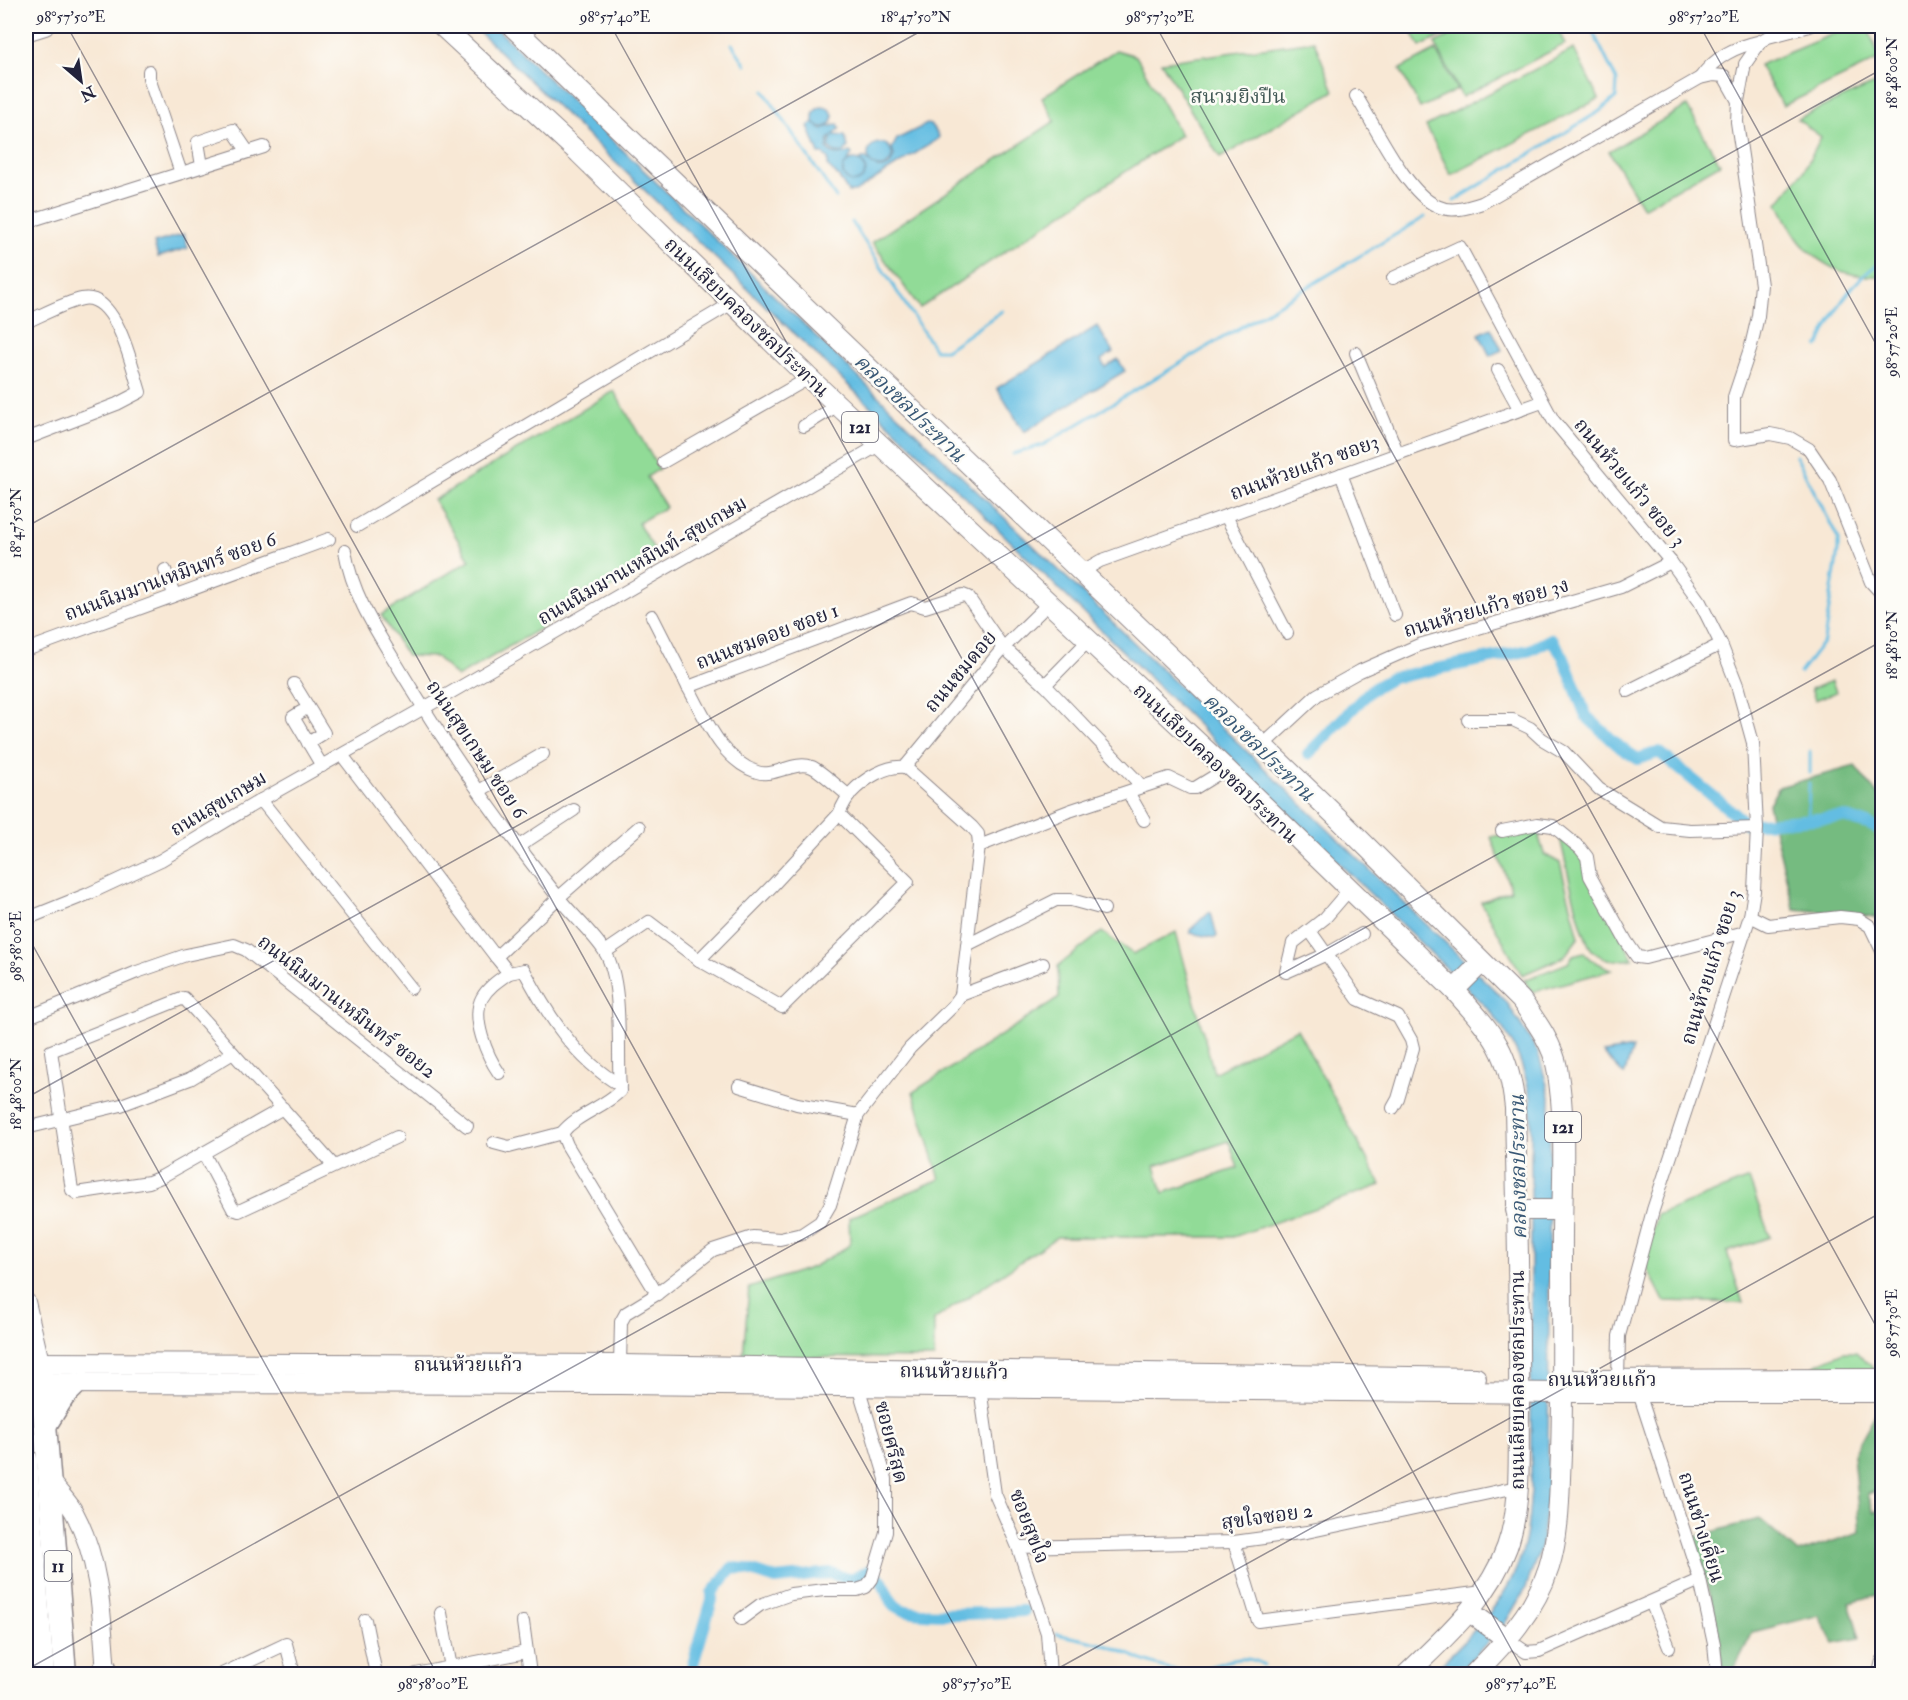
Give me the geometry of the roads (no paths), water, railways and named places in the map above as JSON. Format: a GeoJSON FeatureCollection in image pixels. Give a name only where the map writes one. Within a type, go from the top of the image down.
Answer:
{"type":"FeatureCollection","features":[{"type":"Feature","properties":{"kind":"highway","name":"11"},"geometry":{"type":"LineString","coordinates":[[34,1366],[46,1424],[65,1674]]}},
{"type":"Feature","properties":{"kind":"highway"},"geometry":{"type":"LineString","coordinates":[[46,1424],[63,1397],[76,1384]]}},
{"type":"Feature","properties":{"kind":"highway","name":"11"},"geometry":{"type":"LineString","coordinates":[[26,1459],[43,1674]]}},
{"type":"Feature","properties":{"kind":"highway"},"geometry":{"type":"LineString","coordinates":[[26,1669],[28,1674]]}},
{"type":"Feature","properties":{"kind":"main road"},"geometry":{"type":"LineString","coordinates":[[26,32],[45,26]]}},
{"type":"Feature","properties":{"kind":"main road","name":"ถนนเลียบคลองชลประทาน"},"geometry":{"type":"LineString","coordinates":[[442,26],[579,153],[879,445],[1226,769],[1349,890],[1456,987],[1498,1043],[1507,1062],[1512,1082],[1521,1210],[1515,1515],[1506,1548],[1470,1612],[1407,1674]]}},
{"type":"Feature","properties":{"kind":"main road","name":"121"},"geometry":{"type":"LineString","coordinates":[[512,26],[1262,746],[1480,964],[1521,1000],[1546,1039],[1557,1065],[1563,1118],[1557,1210],[1563,1386],[1556,1543],[1548,1569],[1527,1615],[1474,1674]]}},
{"type":"Feature","properties":{"kind":"main road"},"geometry":{"type":"LineString","coordinates":[[1456,987],[1480,964]]}},
{"type":"Feature","properties":{"kind":"main road"},"geometry":{"type":"LineString","coordinates":[[1521,1210],[1557,1210]]}},
{"type":"Feature","properties":{"kind":"main road","name":"11"},"geometry":{"type":"LineString","coordinates":[[26,1302],[34,1366]]}},
{"type":"Feature","properties":{"kind":"main road","name":"ถนนห้วยแก้ว"},"geometry":{"type":"LineString","coordinates":[[34,1366],[64,1362],[980,1380],[1563,1386],[1639,1393],[1882,1393]]}},
{"type":"Feature","properties":{"kind":"main road","name":"ถนนห้วยแก้ว"},"geometry":{"type":"LineString","coordinates":[[34,1366],[76,1384],[620,1374],[858,1386],[980,1380]]}},
{"type":"Feature","properties":{"kind":"main road","name":"ถนนห้วยแก้ว"},"geometry":{"type":"LineString","coordinates":[[1563,1386],[1618,1379],[1882,1378]]}},
{"type":"Feature","properties":{"kind":"main road"},"geometry":{"type":"LineString","coordinates":[[51,1482],[73,1509],[89,1545],[102,1611],[104,1672]]}},
{"type":"Feature","properties":{"kind":"main road"},"geometry":{"type":"LineString","coordinates":[[1470,1612],[1507,1639]]}},
{"type":"Feature","properties":{"kind":"street"},"geometry":{"type":"LineString","coordinates":[[1700,78],[1710,65],[1725,53],[1743,45],[1810,26]]}},
{"type":"Feature","properties":{"kind":"street"},"geometry":{"type":"LineString","coordinates":[[1765,39],[1744,67],[1738,101],[1737,122],[1761,285],[1758,316],[1751,346],[1734,396],[1734,440],[1770,434],[1790,438],[1809,449],[1830,480],[1871,582],[1882,594]]}},
{"type":"Feature","properties":{"kind":"street"},"geometry":{"type":"LineString","coordinates":[[149,70],[149,78],[181,173]]}},
{"type":"Feature","properties":{"kind":"street"},"geometry":{"type":"LineString","coordinates":[[1356,96],[1406,177],[1422,197],[1437,206],[1452,210],[1482,203],[1700,78],[1713,75],[1724,76],[1738,101]]}},
{"type":"Feature","properties":{"kind":"street"},"geometry":{"type":"LineString","coordinates":[[202,166],[198,142],[233,130],[248,152]]}},
{"type":"Feature","properties":{"kind":"street"},"geometry":{"type":"LineString","coordinates":[[26,222],[264,147]]}},
{"type":"Feature","properties":{"kind":"street","name":"ถนนห้วยแก้ว ซอย 3"},"geometry":{"type":"LineString","coordinates":[[1393,278],[1460,247],[1553,420],[1671,562],[1701,602],[1737,685],[1753,743],[1757,822],[1754,891],[1749,916],[1653,1210],[1619,1336],[1618,1379]]}},
{"type":"Feature","properties":{"kind":"street"},"geometry":{"type":"LineString","coordinates":[[26,322],[84,298],[99,303],[105,307],[117,324],[140,392],[47,437],[26,439]]}},
{"type":"Feature","properties":{"kind":"street"},"geometry":{"type":"LineString","coordinates":[[357,526],[732,303]]}},
{"type":"Feature","properties":{"kind":"street"},"geometry":{"type":"LineString","coordinates":[[1356,353],[1398,454]]}},
{"type":"Feature","properties":{"kind":"street"},"geometry":{"type":"LineString","coordinates":[[1498,370],[1520,410]]}},
{"type":"Feature","properties":{"kind":"street"},"geometry":{"type":"LineString","coordinates":[[663,462],[809,378]]}},
{"type":"Feature","properties":{"kind":"street","name":"ถนนห้วยแก้ว ซอย3"},"geometry":{"type":"LineString","coordinates":[[1081,572],[1100,561],[1542,402]]}},
{"type":"Feature","properties":{"kind":"street"},"geometry":{"type":"LineString","coordinates":[[804,426],[838,405]]}},
{"type":"Feature","properties":{"kind":"street","name":"ถนนนิมมานเหมินท์-สุขเกษม"},"geometry":{"type":"LineString","coordinates":[[424,708],[879,445]]}},
{"type":"Feature","properties":{"kind":"street"},"geometry":{"type":"LineString","coordinates":[[1341,474],[1395,615]]}},
{"type":"Feature","properties":{"kind":"street"},"geometry":{"type":"LineString","coordinates":[[1226,516],[1287,633]]}},
{"type":"Feature","properties":{"kind":"street","name":"ถนนนิมมานเหมินทร์ ซอย 6"},"geometry":{"type":"LineString","coordinates":[[26,650],[329,539]]}},
{"type":"Feature","properties":{"kind":"street","name":"ถนนสุขเกษม ซอย 6"},"geometry":{"type":"LineString","coordinates":[[345,551],[349,574],[364,611],[424,708],[519,846],[558,898],[605,952]]}},
{"type":"Feature","properties":{"kind":"street","name":"ถนนห้วยแก้ว ซอย 3ง"},"geometry":{"type":"LineString","coordinates":[[1262,746],[1317,694],[1360,671],[1419,645],[1621,587],[1671,562]]}},
{"type":"Feature","properties":{"kind":"street"},"geometry":{"type":"LineString","coordinates":[[165,570],[174,594]]}},
{"type":"Feature","properties":{"kind":"street","name":"ถนนชมดอย ซอย 1"},"geometry":{"type":"LineString","coordinates":[[849,796],[811,767],[796,766],[774,772],[758,773],[738,761],[728,753],[708,724],[688,687],[911,603],[926,607],[963,595],[968,597],[1006,651]]}},
{"type":"Feature","properties":{"kind":"street","name":"ถนนชมดอย"},"geometry":{"type":"LineString","coordinates":[[905,767],[1048,604]]}},
{"type":"Feature","properties":{"kind":"street"},"geometry":{"type":"LineString","coordinates":[[652,616],[688,687]]}},
{"type":"Feature","properties":{"kind":"street"},"geometry":{"type":"LineString","coordinates":[[1045,685],[1088,641]]}},
{"type":"Feature","properties":{"kind":"street"},"geometry":{"type":"LineString","coordinates":[[1628,691],[1721,644]]}},
{"type":"Feature","properties":{"kind":"street"},"geometry":{"type":"LineString","coordinates":[[1006,651],[1045,685],[1138,782]]}},
{"type":"Feature","properties":{"kind":"street"},"geometry":{"type":"LineString","coordinates":[[294,684],[324,733],[308,743]]}},
{"type":"Feature","properties":{"kind":"street","name":"ถนนสุขเกษม"},"geometry":{"type":"LineString","coordinates":[[26,919],[88,894],[161,860],[261,800],[424,708]]}},
{"type":"Feature","properties":{"kind":"street"},"geometry":{"type":"LineString","coordinates":[[302,712],[292,717],[322,766]]}},
{"type":"Feature","properties":{"kind":"street"},"geometry":{"type":"LineString","coordinates":[[1468,720],[1513,720],[1530,728],[1542,739],[1564,752],[1599,789],[1661,826],[1690,830],[1757,822]]}},
{"type":"Feature","properties":{"kind":"street"},"geometry":{"type":"LineString","coordinates":[[479,791],[543,754]]}},
{"type":"Feature","properties":{"kind":"street"},"geometry":{"type":"LineString","coordinates":[[342,755],[509,973]]}},
{"type":"Feature","properties":{"kind":"street"},"geometry":{"type":"LineString","coordinates":[[620,1374],[621,1322],[626,1313],[657,1294],[713,1250],[753,1238],[780,1239],[802,1234],[820,1222],[830,1205],[858,1115],[910,1048],[953,1006],[961,995],[979,846],[978,834],[905,767],[895,766],[879,772],[849,796],[839,814],[699,960]]}},
{"type":"Feature","properties":{"kind":"street"},"geometry":{"type":"LineString","coordinates":[[979,846],[1169,778],[1195,788],[1226,769]]}},
{"type":"Feature","properties":{"kind":"street"},"geometry":{"type":"LineString","coordinates":[[1128,792],[1144,820]]}},
{"type":"Feature","properties":{"kind":"street"},"geometry":{"type":"LineString","coordinates":[[261,800],[411,988]]}},
{"type":"Feature","properties":{"kind":"street"},"geometry":{"type":"LineString","coordinates":[[519,846],[574,810]]}},
{"type":"Feature","properties":{"kind":"street"},"geometry":{"type":"LineString","coordinates":[[494,1143],[509,1147],[562,1133],[568,1125],[611,1101],[620,1091],[616,989],[605,952],[649,922],[699,960],[782,1007],[908,882],[839,814]]}},
{"type":"Feature","properties":{"kind":"street"},"geometry":{"type":"LineString","coordinates":[[1502,831],[1537,824],[1552,826],[1580,848],[1587,857],[1590,876],[1637,957],[1645,958],[1744,932]]}},
{"type":"Feature","properties":{"kind":"street"},"geometry":{"type":"LineString","coordinates":[[496,957],[558,898],[639,827]]}},
{"type":"Feature","properties":{"kind":"street"},"geometry":{"type":"LineString","coordinates":[[1349,890],[1337,906],[1293,943],[1287,972],[1327,954],[1362,934]]}},
{"type":"Feature","properties":{"kind":"street"},"geometry":{"type":"LineString","coordinates":[[967,945],[1056,900],[1071,900],[1104,909]]}},
{"type":"Feature","properties":{"kind":"street"},"geometry":{"type":"LineString","coordinates":[[1749,916],[1768,925],[1840,917],[1859,919],[1870,926],[1882,951]]}},
{"type":"Feature","properties":{"kind":"street"},"geometry":{"type":"LineString","coordinates":[[1310,931],[1358,999],[1398,1017],[1411,1040],[1413,1048],[1398,1099],[1393,1108]]}},
{"type":"Feature","properties":{"kind":"street","name":"ถนนนิมมานเหมินทร์ ซอย2"},"geometry":{"type":"LineString","coordinates":[[26,1018],[147,968],[186,955],[234,945],[246,950],[467,1126]]}},
{"type":"Feature","properties":{"kind":"street"},"geometry":{"type":"LineString","coordinates":[[961,995],[1043,964]]}},
{"type":"Feature","properties":{"kind":"street"},"geometry":{"type":"LineString","coordinates":[[499,1073],[488,1057],[478,1015],[481,999],[493,985],[509,973],[524,970],[541,1002],[568,1040],[602,1075],[620,1085]]}},
{"type":"Feature","properties":{"kind":"street"},"geometry":{"type":"LineString","coordinates":[[283,1108],[204,1154],[149,1182],[76,1193],[72,1190],[51,1051],[184,998],[283,1108],[334,1166]]}},
{"type":"Feature","properties":{"kind":"street"},"geometry":{"type":"LineString","coordinates":[[26,1128],[121,1105],[190,1079],[233,1053]]}},
{"type":"Feature","properties":{"kind":"street"},"geometry":{"type":"LineString","coordinates":[[739,1086],[796,1104],[858,1115]]}},
{"type":"Feature","properties":{"kind":"street"},"geometry":{"type":"LineString","coordinates":[[562,1133],[657,1294]]}},
{"type":"Feature","properties":{"kind":"street"},"geometry":{"type":"LineString","coordinates":[[204,1154],[234,1209],[239,1211],[397,1137]]}},
{"type":"Feature","properties":{"kind":"street","name":"ซอยสุขใจ"},"geometry":{"type":"LineString","coordinates":[[980,1380],[995,1494],[1018,1547],[1048,1636],[1050,1674]]}},
{"type":"Feature","properties":{"kind":"street","name":"ซอยศรีสุด"},"geometry":{"type":"LineString","coordinates":[[741,1619],[760,1605],[790,1594],[824,1590],[857,1590],[866,1587],[874,1574],[886,1532],[886,1479],[858,1386]]}},
{"type":"Feature","properties":{"kind":"street","name":"ถนนช่างเคี่ยน"},"geometry":{"type":"LineString","coordinates":[[1639,1393],[1700,1580],[1714,1644],[1717,1674]]}},
{"type":"Feature","properties":{"kind":"street","name":"สุขใจซอย 2"},"geometry":{"type":"LineString","coordinates":[[1018,1547],[1234,1542],[1307,1532],[1517,1487]]}},
{"type":"Feature","properties":{"kind":"street"},"geometry":{"type":"LineString","coordinates":[[1234,1542],[1258,1621],[1483,1592]]}},
{"type":"Feature","properties":{"kind":"street"},"geometry":{"type":"LineString","coordinates":[[1507,1639],[1526,1652],[1539,1651],[1700,1580]]}},
{"type":"Feature","properties":{"kind":"street"},"geometry":{"type":"LineString","coordinates":[[1651,1602],[1669,1647]]}},
{"type":"Feature","properties":{"kind":"street"},"geometry":{"type":"LineString","coordinates":[[441,1612],[452,1671]]}},
{"type":"Feature","properties":{"kind":"street"},"geometry":{"type":"LineString","coordinates":[[365,1620],[376,1674]]}},
{"type":"Feature","properties":{"kind":"street"},"geometry":{"type":"LineString","coordinates":[[523,1622],[530,1674]]}},
{"type":"Feature","properties":{"kind":"street"},"geometry":{"type":"LineString","coordinates":[[222,1674],[286,1644],[294,1674]]}},
{"type":"Feature","properties":{"kind":"street"},"geometry":{"type":"LineString","coordinates":[[416,1674],[452,1671],[526,1652]]}},
{"type":"Feature","properties":{"kind":"street"},"geometry":{"type":"LineString","coordinates":[[1882,1661],[1880,1669],[1882,1674]]}},
{"type":"Feature","properties":{"kind":"water"},"geometry":{"type":"Polygon","coordinates":[[[473,26],[494,26],[1506,1001],[1538,1052],[1550,1096],[1548,1488],[1541,1545],[1526,1588],[1504,1625],[1457,1674],[1431,1674],[1487,1616],[1509,1584],[1518,1566],[1526,1539],[1531,1491],[1531,1098],[1521,1062],[1512,1043],[1491,1012],[963,495],[473,26]]]}},
{"type":"Feature","properties":{"kind":"water"},"geometry":{"type":"Polygon","coordinates":[[[823,107],[830,110],[833,117],[830,124],[823,127],[816,124],[813,117],[816,110],[823,107]]]}},
{"type":"Feature","properties":{"kind":"water"},"geometry":{"type":"Polygon","coordinates":[[[813,123],[822,129],[838,124],[840,128],[834,135],[845,136],[848,147],[843,153],[835,153],[829,147],[832,136],[827,148],[834,154],[840,155],[850,152],[852,154],[843,172],[846,179],[853,182],[860,181],[866,172],[860,160],[864,158],[879,168],[890,165],[894,156],[892,148],[897,139],[927,124],[931,125],[939,136],[938,139],[855,192],[848,192],[838,176],[828,167],[828,158],[819,154],[808,126],[813,123]]]}},
{"type":"Feature","properties":{"kind":"water"},"geometry":{"type":"Polygon","coordinates":[[[880,143],[885,144],[891,150],[891,160],[885,166],[880,167],[875,166],[869,160],[868,155],[869,150],[875,144],[880,143]]]}},
{"type":"Feature","properties":{"kind":"water"},"geometry":{"type":"Polygon","coordinates":[[[854,160],[862,163],[865,171],[862,179],[854,182],[846,179],[843,171],[846,163],[854,160]]]}},
{"type":"Feature","properties":{"kind":"water"},"geometry":{"type":"Polygon","coordinates":[[[184,234],[188,248],[158,257],[154,243],[184,234]]]}},
{"type":"Feature","properties":{"kind":"water"},"geometry":{"type":"Polygon","coordinates":[[[1097,326],[1113,352],[1101,360],[1105,367],[1118,359],[1125,371],[1024,432],[997,388],[1097,326]]]}},
{"type":"Feature","properties":{"kind":"water"},"geometry":{"type":"Polygon","coordinates":[[[1491,328],[1502,350],[1490,356],[1479,334],[1491,328]]]}},
{"type":"Feature","properties":{"kind":"water"},"geometry":{"type":"Polygon","coordinates":[[[1209,912],[1217,936],[1215,938],[1190,933],[1190,930],[1209,912]]]}},
{"type":"Feature","properties":{"kind":"water"},"geometry":{"type":"Polygon","coordinates":[[[1633,1048],[1624,1075],[1603,1053],[1633,1048]]]}},
{"type":"Feature","properties":{"kind":"waterway"},"geometry":{"type":"LineString","coordinates":[[720,26],[723,29]]}},
{"type":"Feature","properties":{"kind":"waterway"},"geometry":{"type":"LineString","coordinates":[[1454,201],[1600,111],[1616,97],[1617,81],[1590,26]]}},
{"type":"Feature","properties":{"kind":"waterway"},"geometry":{"type":"LineString","coordinates":[[732,44],[746,65]]}},
{"type":"Feature","properties":{"kind":"waterway"},"geometry":{"type":"LineString","coordinates":[[764,91],[836,198]]}},
{"type":"Feature","properties":{"kind":"waterway"},"geometry":{"type":"LineString","coordinates":[[1013,454],[1043,445],[1425,217]]}},
{"type":"Feature","properties":{"kind":"waterway"},"geometry":{"type":"LineString","coordinates":[[852,222],[935,350],[946,350],[1002,311]]}},
{"type":"Feature","properties":{"kind":"waterway"},"geometry":{"type":"LineString","coordinates":[[1818,347],[1836,310],[1852,288],[1871,269],[1882,262]]}},
{"type":"Feature","properties":{"kind":"waterway"},"geometry":{"type":"LineString","coordinates":[[1796,456],[1838,538],[1824,641],[1800,673]]}},
{"type":"Feature","properties":{"kind":"waterway"},"geometry":{"type":"LineString","coordinates":[[1308,754],[1371,690],[1392,678],[1530,650],[1551,639],[1563,656],[1586,716],[1621,748],[1638,759],[1659,752],[1747,824],[1843,817],[1868,824],[1882,831]]}},
{"type":"Feature","properties":{"kind":"waterway"},"geometry":{"type":"LineString","coordinates":[[1810,752],[1810,773]]}},
{"type":"Feature","properties":{"kind":"waterway"},"geometry":{"type":"LineString","coordinates":[[1808,819],[1809,783]]}},
{"type":"Feature","properties":{"kind":"waterway"},"geometry":{"type":"LineString","coordinates":[[690,1674],[712,1600],[712,1593],[732,1568],[746,1569],[776,1579],[831,1573],[848,1579],[870,1570],[880,1579],[893,1603],[906,1611],[938,1614],[1024,1611]]}},
{"type":"Feature","properties":{"kind":"waterway"},"geometry":{"type":"LineString","coordinates":[[1057,1634],[1091,1641],[1174,1670],[1194,1671],[1244,1659],[1254,1660],[1264,1665]]}},
{"type":"Feature","properties":{"kind":"park label","name":"สนามยิงปืน"},"geometry":{"type":"Point","coordinates":[1238,96]}},
{"type":"Feature","properties":{"kind":"water label","name":"คลองชลประทาน"},"geometry":{"type":"Point","coordinates":[910,408]}},
{"type":"Feature","properties":{"kind":"water label","name":"คลองชลประทาน"},"geometry":{"type":"Point","coordinates":[1259,747]}},
{"type":"Feature","properties":{"kind":"water label","name":"คลองชลประทาน"},"geometry":{"type":"Point","coordinates":[1518,1167]}}]}
